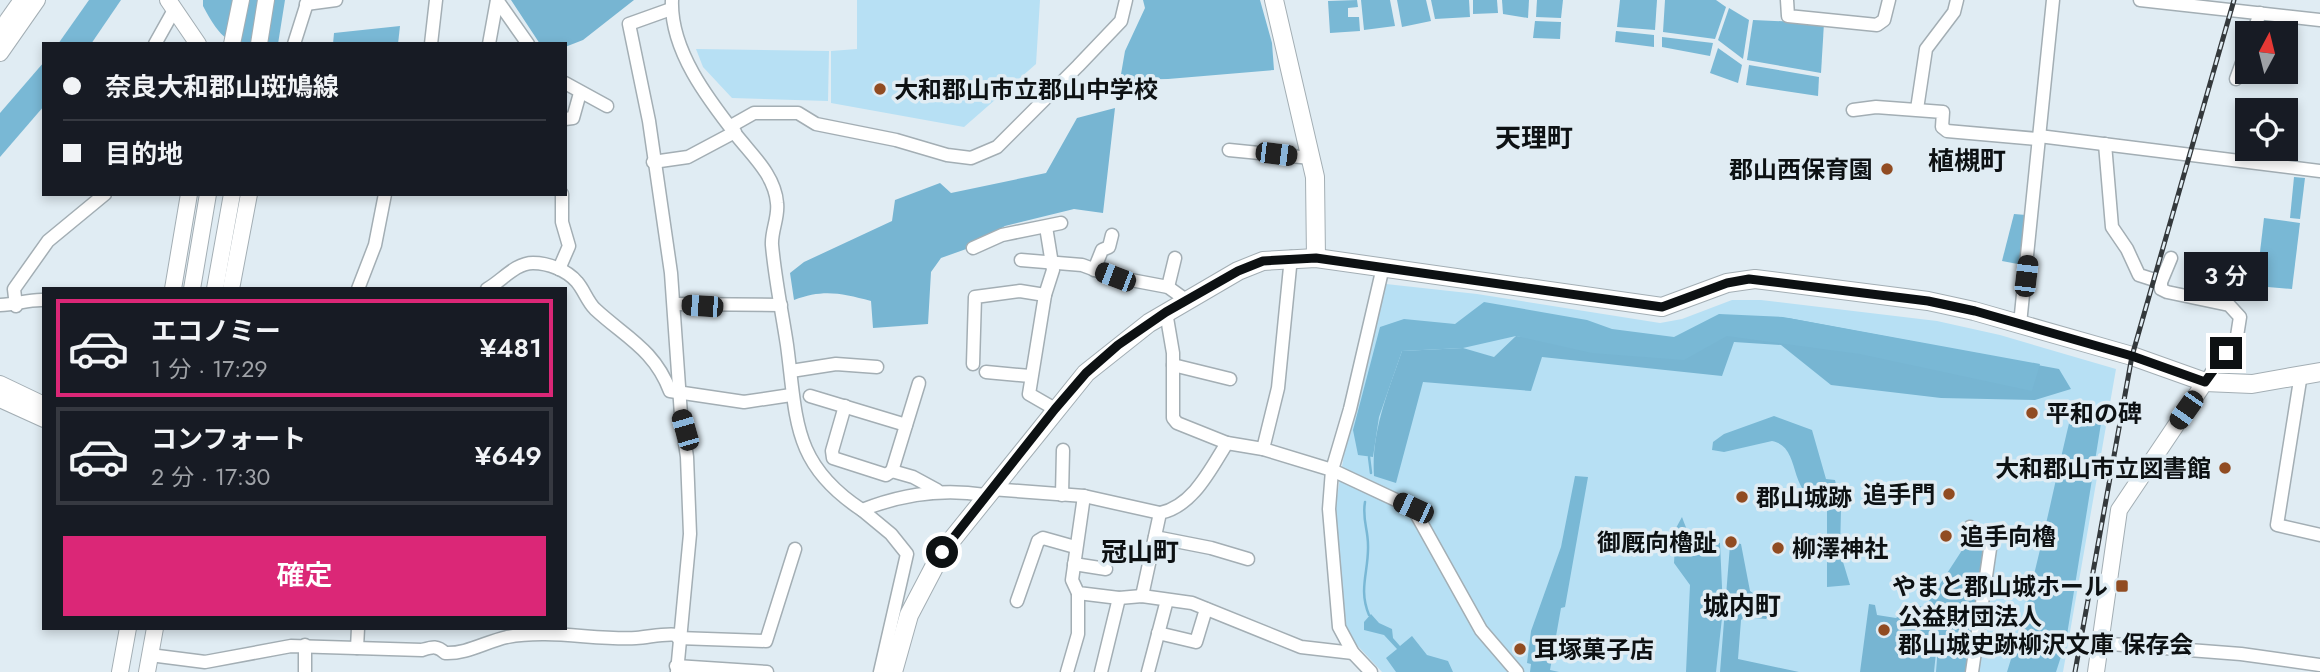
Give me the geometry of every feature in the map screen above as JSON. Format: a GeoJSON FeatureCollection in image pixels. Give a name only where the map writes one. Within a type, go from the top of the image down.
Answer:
{"type":"FeatureCollection","features":[{"type":"Feature","properties":{"kind":"main road"},"geometry":{"type":"LineString","coordinates":[[0,31],[22,0]]}},
{"type":"Feature","properties":{"kind":"main road"},"geometry":{"type":"LineString","coordinates":[[0,53],[37,0]]}},
{"type":"Feature","properties":{"kind":"main road"},"geometry":{"type":"LineString","coordinates":[[232,42],[241,0]]}},
{"type":"Feature","properties":{"kind":"main road"},"geometry":{"type":"LineString","coordinates":[[259,42],[266,0]]}},
{"type":"Feature","properties":{"kind":"main road"},"geometry":{"type":"LineString","coordinates":[[1275,0],[1315,177],[1316,258]]}},
{"type":"Feature","properties":{"kind":"main road"},"geometry":{"type":"LineString","coordinates":[[169,3],[197,42]]}},
{"type":"Feature","properties":{"kind":"main road"},"geometry":{"type":"LineString","coordinates":[[173,287],[190,196]]}},
{"type":"Feature","properties":{"kind":"main road"},"geometry":{"type":"LineString","coordinates":[[192,287],[208,196]]}},
{"type":"Feature","properties":{"kind":"main road"},"geometry":{"type":"LineString","coordinates":[[215,287],[232,196]]}},
{"type":"Feature","properties":{"kind":"main road"},"geometry":{"type":"LineString","coordinates":[[231,287],[249,196]]}},
{"type":"Feature","properties":{"kind":"main road"},"geometry":{"type":"LineString","coordinates":[[893,672],[909,615],[942,552],[1086,373],[1118,345],[1166,312],[1238,271],[1263,261],[1291,257],[1316,258],[1662,307],[1727,283],[1755,279],[1928,301],[2132,356],[2205,382],[2265,383],[2320,372]]}},
{"type":"Feature","properties":{"kind":"main road"},"geometry":{"type":"LineString","coordinates":[[2096,672],[2119,510],[2205,382]]}},
{"type":"Feature","properties":{"kind":"main road"},"geometry":{"type":"LineString","coordinates":[[0,384],[42,404]]}},
{"type":"Feature","properties":{"kind":"main road"},"geometry":{"type":"LineString","coordinates":[[0,399],[42,418]]}},
{"type":"Feature","properties":{"kind":"main road"},"geometry":{"type":"LineString","coordinates":[[120,672],[128,630]]}},
{"type":"Feature","properties":{"kind":"main road"},"geometry":{"type":"LineString","coordinates":[[149,664],[155,630]]}},
{"type":"Feature","properties":{"kind":"street"},"geometry":{"type":"LineString","coordinates":[[294,42],[307,2],[336,0]]}},
{"type":"Feature","properties":{"kind":"street"},"geometry":{"type":"LineString","coordinates":[[431,42],[436,0]]}},
{"type":"Feature","properties":{"kind":"street"},"geometry":{"type":"LineString","coordinates":[[489,42],[497,0]]}},
{"type":"Feature","properties":{"kind":"street"},"geometry":{"type":"LineString","coordinates":[[497,0],[527,42]]}},
{"type":"Feature","properties":{"kind":"street"},"geometry":{"type":"LineString","coordinates":[[653,162],[688,157],[733,130],[754,113],[798,113],[816,124],[895,140],[947,155],[971,158],[997,147],[1078,66],[1121,21],[1126,0]]}},
{"type":"Feature","properties":{"kind":"street"},"geometry":{"type":"LineString","coordinates":[[1787,0],[1788,16],[1877,25],[1884,20],[1889,0]]}},
{"type":"Feature","properties":{"kind":"street"},"geometry":{"type":"LineString","coordinates":[[1917,109],[1926,49],[1954,12],[1956,0]]}},
{"type":"Feature","properties":{"kind":"street"},"geometry":{"type":"LineString","coordinates":[[2020,324],[2053,0]]}},
{"type":"Feature","properties":{"kind":"street"},"geometry":{"type":"LineString","coordinates":[[2140,0],[2320,20]]}},
{"type":"Feature","properties":{"kind":"street"},"geometry":{"type":"LineString","coordinates":[[2258,21],[2266,0]]}},
{"type":"Feature","properties":{"kind":"street"},"geometry":{"type":"LineString","coordinates":[[156,42],[169,3]]}},
{"type":"Feature","properties":{"kind":"street"},"geometry":{"type":"LineString","coordinates":[[767,672],[676,669],[690,534],[689,482],[674,304],[649,121],[629,24],[671,4],[679,42],[689,67],[765,170],[777,203],[772,243],[791,395],[799,432],[813,462],[834,492],[862,510],[891,534],[907,554],[880,672]]}},
{"type":"Feature","properties":{"kind":"street"},"geometry":{"type":"LineString","coordinates":[[567,84],[607,106]]}},
{"type":"Feature","properties":{"kind":"street"},"geometry":{"type":"LineString","coordinates":[[567,119],[573,118],[580,93]]}},
{"type":"Feature","properties":{"kind":"street"},"geometry":{"type":"LineString","coordinates":[[1853,110],[1876,107],[1943,112],[1942,127],[1947,131],[2105,144],[2320,171]]}},
{"type":"Feature","properties":{"kind":"street"},"geometry":{"type":"LineString","coordinates":[[2105,144],[2112,227],[2127,249],[2139,275],[2161,282]]}},
{"type":"Feature","properties":{"kind":"street"},"geometry":{"type":"LineString","coordinates":[[1229,150],[1311,158]]}},
{"type":"Feature","properties":{"kind":"street"},"geometry":{"type":"LineString","coordinates":[[16,306],[14,289],[48,241],[103,196]]}},
{"type":"Feature","properties":{"kind":"street"},"geometry":{"type":"LineString","coordinates":[[359,287],[375,245],[385,196]]}},
{"type":"Feature","properties":{"kind":"street"},"geometry":{"type":"LineString","coordinates":[[559,269],[569,246],[562,222],[562,196]]}},
{"type":"Feature","properties":{"kind":"street"},"geometry":{"type":"LineString","coordinates":[[973,248],[1002,235],[1061,223]]}},
{"type":"Feature","properties":{"kind":"street"},"geometry":{"type":"LineString","coordinates":[[1046,228],[1054,262],[1045,295],[1029,394],[1055,409]]}},
{"type":"Feature","properties":{"kind":"street"},"geometry":{"type":"LineString","coordinates":[[1094,270],[1102,250],[1109,247],[1112,235]]}},
{"type":"Feature","properties":{"kind":"street"},"geometry":{"type":"LineString","coordinates":[[1263,449],[1278,388],[1291,257]]}},
{"type":"Feature","properties":{"kind":"street"},"geometry":{"type":"LineString","coordinates":[[1168,287],[1175,258]]}},
{"type":"Feature","properties":{"kind":"street"},"geometry":{"type":"LineString","coordinates":[[2171,258],[2161,282],[2161,289],[2229,305],[2240,317],[2237,335],[2205,382]]}},
{"type":"Feature","properties":{"kind":"street"},"geometry":{"type":"LineString","coordinates":[[1021,260],[1054,262],[1168,287],[1186,300]]}},
{"type":"Feature","properties":{"kind":"street"},"geometry":{"type":"LineString","coordinates":[[490,287],[517,267],[529,263],[559,269],[577,282],[593,307],[642,347],[661,368],[670,391],[744,402],[791,395]]}},
{"type":"Feature","properties":{"kind":"street"},"geometry":{"type":"LineString","coordinates":[[1371,672],[1353,653],[1339,627],[1329,509],[1332,470],[1350,410],[1383,267]]}},
{"type":"Feature","properties":{"kind":"street"},"geometry":{"type":"LineString","coordinates":[[973,364],[975,297],[1020,292],[1045,295]]}},
{"type":"Feature","properties":{"kind":"street"},"geometry":{"type":"LineString","coordinates":[[0,305],[16,306],[31,299],[42,300]]}},
{"type":"Feature","properties":{"kind":"street"},"geometry":{"type":"LineString","coordinates":[[674,304],[781,304]]}},
{"type":"Feature","properties":{"kind":"street"},"geometry":{"type":"LineString","coordinates":[[1166,312],[1171,331],[1173,418],[1177,423],[1227,443],[1263,449],[1332,470],[1413,508],[1481,630],[1517,672]]}},
{"type":"Feature","properties":{"kind":"street"},"geometry":{"type":"LineString","coordinates":[[790,371],[836,364],[877,367]]}},
{"type":"Feature","properties":{"kind":"street"},"geometry":{"type":"LineString","coordinates":[[1173,365],[1230,379]]}},
{"type":"Feature","properties":{"kind":"street"},"geometry":{"type":"LineString","coordinates":[[986,373],[1030,376]]}},
{"type":"Feature","properties":{"kind":"street"},"geometry":{"type":"LineString","coordinates":[[2301,374],[2277,525],[2320,535]]}},
{"type":"Feature","properties":{"kind":"street"},"geometry":{"type":"LineString","coordinates":[[845,406],[832,451],[833,458],[886,475],[892,471],[919,383]]}},
{"type":"Feature","properties":{"kind":"street"},"geometry":{"type":"LineString","coordinates":[[810,396],[906,425]]}},
{"type":"Feature","properties":{"kind":"street"},"geometry":{"type":"LineString","coordinates":[[862,510],[906,495],[954,490],[1084,496],[1160,513],[1173,510],[1186,500],[1227,443]]}},
{"type":"Feature","properties":{"kind":"street"},"geometry":{"type":"LineString","coordinates":[[1062,495],[1063,450]]}},
{"type":"Feature","properties":{"kind":"street"},"geometry":{"type":"LineString","coordinates":[[892,471],[913,477],[940,492]]}},
{"type":"Feature","properties":{"kind":"street"},"geometry":{"type":"LineString","coordinates":[[1067,672],[1078,634],[1078,593],[1072,580],[1084,496]]}},
{"type":"Feature","properties":{"kind":"street"},"geometry":{"type":"LineString","coordinates":[[1142,596],[1160,513]]}},
{"type":"Feature","properties":{"kind":"street"},"geometry":{"type":"LineString","coordinates":[[1970,527],[1991,542],[1972,672]]}},
{"type":"Feature","properties":{"kind":"street"},"geometry":{"type":"LineString","coordinates":[[1155,537],[1212,548],[1248,559]]}},
{"type":"Feature","properties":{"kind":"street"},"geometry":{"type":"LineString","coordinates":[[1017,601],[1038,541],[1043,538],[1075,547]]}},
{"type":"Feature","properties":{"kind":"street"},"geometry":{"type":"LineString","coordinates":[[149,664],[205,662],[305,645],[357,649],[422,650],[432,647],[440,648],[445,653],[460,654],[508,637],[533,635],[638,638],[660,632],[678,636],[766,641],[795,549]]}},
{"type":"Feature","properties":{"kind":"street"},"geometry":{"type":"LineString","coordinates":[[1074,564],[1106,569]]}},
{"type":"Feature","properties":{"kind":"street"},"geometry":{"type":"LineString","coordinates":[[1078,593],[1119,598],[1142,596],[1192,603],[1301,647],[1353,653]]}},
{"type":"Feature","properties":{"kind":"street"},"geometry":{"type":"LineString","coordinates":[[1101,672],[1119,598]]}},
{"type":"Feature","properties":{"kind":"street"},"geometry":{"type":"LineString","coordinates":[[1148,672],[1167,600]]}},
{"type":"Feature","properties":{"kind":"street"},"geometry":{"type":"LineString","coordinates":[[1158,633],[1196,642],[1206,609]]}},
{"type":"Feature","properties":{"kind":"street"},"geometry":{"type":"LineString","coordinates":[[357,649],[358,630]]}},
{"type":"Feature","properties":{"kind":"street"},"geometry":{"type":"LineString","coordinates":[[2098,643],[2241,654],[2299,667],[2320,665]]}},
{"type":"Feature","properties":{"kind":"street"},"geometry":{"type":"LineString","coordinates":[[305,645],[305,672]]}},
{"type":"Feature","properties":{"kind":"shaded area"},"geometry":{"type":"Polygon","coordinates":[[[89,0],[121,0],[92,42],[59,42],[89,0]]]}},
{"type":"Feature","properties":{"kind":"shaded area"},"geometry":{"type":"Polygon","coordinates":[[[203,0],[285,0],[278,42],[232,41],[218,30],[203,6],[203,0]]]}},
{"type":"Feature","properties":{"kind":"shaded area"},"geometry":{"type":"Polygon","coordinates":[[[511,0],[634,0],[583,40],[567,46],[567,42],[539,42],[511,0]]]}},
{"type":"Feature","properties":{"kind":"shaded area"},"geometry":{"type":"Polygon","coordinates":[[[857,0],[1040,0],[1036,64],[964,127],[831,103],[831,51],[857,49],[857,0]]]}},
{"type":"Feature","properties":{"kind":"shaded area"},"geometry":{"type":"Polygon","coordinates":[[[1143,0],[1260,0],[1272,43],[1274,70],[1168,79],[1120,80],[1125,51],[1145,8],[1143,0]]]}},
{"type":"Feature","properties":{"kind":"shaded area"},"geometry":{"type":"Polygon","coordinates":[[[1357,0],[1358,7],[1348,8],[1348,17],[1359,17],[1360,31],[1330,33],[1328,1],[1357,0]]]}},
{"type":"Feature","properties":{"kind":"shaded area"},"geometry":{"type":"Polygon","coordinates":[[[1361,0],[1390,0],[1395,26],[1364,30],[1361,0]]]}},
{"type":"Feature","properties":{"kind":"shaded area"},"geometry":{"type":"Polygon","coordinates":[[[1397,0],[1426,0],[1431,21],[1402,27],[1397,0]]]}},
{"type":"Feature","properties":{"kind":"shaded area"},"geometry":{"type":"Polygon","coordinates":[[[1431,0],[1469,0],[1470,17],[1435,19],[1431,0]]]}},
{"type":"Feature","properties":{"kind":"shaded area"},"geometry":{"type":"Polygon","coordinates":[[[1473,0],[1497,0],[1498,13],[1473,14],[1473,0]]]}},
{"type":"Feature","properties":{"kind":"shaded area"},"geometry":{"type":"Polygon","coordinates":[[[1502,0],[1529,0],[1528,18],[1503,14],[1502,0]]]}},
{"type":"Feature","properties":{"kind":"shaded area"},"geometry":{"type":"Polygon","coordinates":[[[1537,0],[1563,0],[1561,18],[1536,17],[1537,0]]]}},
{"type":"Feature","properties":{"kind":"shaded area"},"geometry":{"type":"Polygon","coordinates":[[[1620,0],[1657,0],[1655,30],[1617,27],[1620,0]]]}},
{"type":"Feature","properties":{"kind":"shaded area"},"geometry":{"type":"Polygon","coordinates":[[[1665,0],[1716,0],[1726,7],[1715,39],[1663,32],[1665,0]]]}},
{"type":"Feature","properties":{"kind":"shaded area"},"geometry":{"type":"Polygon","coordinates":[[[1729,8],[1749,20],[1743,59],[1718,40],[1729,8]]]}},
{"type":"Feature","properties":{"kind":"shaded area"},"geometry":{"type":"Polygon","coordinates":[[[1753,20],[1824,23],[1821,73],[1747,60],[1753,20]]]}},
{"type":"Feature","properties":{"kind":"shaded area"},"geometry":{"type":"Polygon","coordinates":[[[1535,21],[1561,22],[1560,39],[1533,38],[1535,21]]]}},
{"type":"Feature","properties":{"kind":"shaded area"},"geometry":{"type":"Polygon","coordinates":[[[400,26],[398,42],[333,42],[334,33],[400,26]]]}},
{"type":"Feature","properties":{"kind":"shaded area"},"geometry":{"type":"Polygon","coordinates":[[[1616,31],[1654,35],[1654,47],[1615,42],[1616,31]]]}},
{"type":"Feature","properties":{"kind":"shaded area"},"geometry":{"type":"Polygon","coordinates":[[[1662,37],[1713,43],[1710,56],[1662,47],[1662,37]]]}},
{"type":"Feature","properties":{"kind":"shaded area"},"geometry":{"type":"Polygon","coordinates":[[[1718,48],[1742,65],[1738,83],[1710,73],[1718,48]]]}},
{"type":"Feature","properties":{"kind":"shaded area"},"geometry":{"type":"Polygon","coordinates":[[[696,49],[829,51],[828,101],[732,98],[703,67],[696,49]]]}},
{"type":"Feature","properties":{"kind":"shaded area"},"geometry":{"type":"Polygon","coordinates":[[[42,64],[42,108],[0,157],[0,113],[42,64]]]}},
{"type":"Feature","properties":{"kind":"shaded area"},"geometry":{"type":"Polygon","coordinates":[[[1749,65],[1819,77],[1818,96],[1746,85],[1749,65]]]}},
{"type":"Feature","properties":{"kind":"shaded area"},"geometry":{"type":"Polygon","coordinates":[[[1115,108],[1103,213],[1074,209],[1005,226],[969,248],[941,258],[931,272],[928,324],[873,328],[871,301],[850,296],[823,293],[794,300],[790,273],[804,262],[892,221],[895,200],[940,183],[951,193],[1046,173],[1077,118],[1115,108]]]}},
{"type":"Feature","properties":{"kind":"shaded area"},"geometry":{"type":"Polygon","coordinates":[[[2294,177],[2305,178],[2300,219],[2290,218],[2294,177]]]}},
{"type":"Feature","properties":{"kind":"shaded area"},"geometry":{"type":"Polygon","coordinates":[[[2014,214],[2026,215],[2023,265],[2002,261],[2014,214]]]}},
{"type":"Feature","properties":{"kind":"shaded area"},"geometry":{"type":"Polygon","coordinates":[[[2264,218],[2300,223],[2292,289],[2256,286],[2264,218]]]}},
{"type":"Feature","properties":{"kind":"shaded area"},"geometry":{"type":"Polygon","coordinates":[[[1386,284],[1477,294],[1660,323],[1682,319],[1732,300],[1761,300],[1937,321],[2000,335],[2116,369],[2063,672],[1382,672],[1355,643],[1345,624],[1334,514],[1347,437],[1386,284]]]}},
{"type":"Feature","properties":{"kind":"shaded area"},"geometry":{"type":"Polygon","coordinates":[[[1484,302],[1587,320],[1612,329],[1674,337],[1719,314],[1783,317],[2040,364],[2032,391],[1860,354],[1727,336],[1684,360],[1592,353],[1516,336],[1463,348],[1402,351],[1379,417],[1373,457],[1358,455],[1353,430],[1380,327],[1404,319],[1455,324],[1484,302]]]}},
{"type":"Feature","properties":{"kind":"shaded area"},"geometry":{"type":"Polygon","coordinates":[[[1788,318],[2059,369],[2071,389],[2035,400],[1941,398],[1831,385],[1781,345],[1734,342],[1722,376],[1542,357],[1531,391],[1423,382],[1396,483],[1374,476],[1378,428],[1402,351],[1463,348],[1494,357],[1516,336],[1686,352],[1721,320],[1788,318]]]}},
{"type":"Feature","properties":{"kind":"shaded area"},"geometry":{"type":"Polygon","coordinates":[[[2073,407],[2103,411],[2066,641],[2056,672],[2007,672],[2034,573],[2073,407]]]}},
{"type":"Feature","properties":{"kind":"shaded area"},"geometry":{"type":"Polygon","coordinates":[[[1774,416],[1812,430],[1826,479],[1835,480],[1841,509],[1840,552],[1850,585],[1827,587],[1827,502],[1814,499],[1805,492],[1782,445],[1772,441],[1724,452],[1712,450],[1713,442],[1724,434],[1774,416]]]}},
{"type":"Feature","properties":{"kind":"shaded area"},"geometry":{"type":"Polygon","coordinates":[[[1575,476],[1588,477],[1565,607],[1561,608],[1550,670],[1559,672],[1530,672],[1531,664],[1527,663],[1531,631],[1561,547],[1575,476]]]}},
{"type":"Feature","properties":{"kind":"shaded area"},"geometry":{"type":"Polygon","coordinates":[[[1682,517],[1691,536],[1720,543],[1723,609],[1716,672],[1686,672],[1690,585],[1674,563],[1676,528],[1682,517]]]}},
{"type":"Feature","properties":{"kind":"shaded area"},"geometry":{"type":"Polygon","coordinates":[[[1970,538],[1982,541],[1987,549],[1967,672],[1936,672],[1939,633],[1929,601],[1970,538]]]}},
{"type":"Feature","properties":{"kind":"shaded area"},"geometry":{"type":"Polygon","coordinates":[[[1741,544],[1750,591],[1767,603],[1772,612],[1766,619],[1744,617],[1741,620],[1738,659],[1799,672],[1720,672],[1730,545],[1741,544]]]}},
{"type":"Feature","properties":{"kind":"shaded area"},"geometry":{"type":"Polygon","coordinates":[[[1869,604],[1875,605],[1877,615],[1896,618],[1913,605],[1929,608],[1938,633],[1934,672],[1860,672],[1869,604]]]}},
{"type":"Feature","properties":{"kind":"shaded area"},"geometry":{"type":"Polygon","coordinates":[[[1371,614],[1379,623],[1392,629],[1393,638],[1400,646],[1412,636],[1427,655],[1448,661],[1453,672],[1396,672],[1386,658],[1397,649],[1384,635],[1364,630],[1364,622],[1371,614]]]}},
{"type":"Feature","properties":{"kind":"waterway"},"geometry":{"type":"LineString","coordinates":[[1369,457],[1371,473]]}},
{"type":"Feature","properties":{"kind":"waterway"},"geometry":{"type":"LineString","coordinates":[[1365,502],[1368,554],[1364,597],[1369,615]]}},
{"type":"Feature","properties":{"kind":"railway"},"geometry":{"type":"LineString","coordinates":[[2075,672],[2132,356],[2234,0]]}},
{"type":"Feature","properties":{"kind":"place","name":"大和郡山市立郡山中学校"},"geometry":{"type":"Point","coordinates":[880,89]}},
{"type":"Feature","properties":{"kind":"place","name":"郡山西保育園"},"geometry":{"type":"Point","coordinates":[1887,169]}},
{"type":"Feature","properties":{"kind":"place","name":"平和の碑"},"geometry":{"type":"Point","coordinates":[2032,413]}},
{"type":"Feature","properties":{"kind":"place","name":"大和郡山市立図書館"},"geometry":{"type":"Point","coordinates":[2225,468]}},
{"type":"Feature","properties":{"kind":"place","name":"追手門"},"geometry":{"type":"Point","coordinates":[1949,494]}},
{"type":"Feature","properties":{"kind":"place","name":"郡山城跡"},"geometry":{"type":"Point","coordinates":[1742,497]}},
{"type":"Feature","properties":{"kind":"place","name":"追手向櫓"},"geometry":{"type":"Point","coordinates":[1946,536]}},
{"type":"Feature","properties":{"kind":"place","name":"御厩向櫓趾"},"geometry":{"type":"Point","coordinates":[1731,542]}},
{"type":"Feature","properties":{"kind":"place","name":"柳澤神社"},"geometry":{"type":"Point","coordinates":[1778,548]}},
{"type":"Feature","properties":{"kind":"place","name":"やまと郡山城ホール"},"geometry":{"type":"Point","coordinates":[2122,586]}},
{"type":"Feature","properties":{"kind":"place","name":"公益財団法人 郡山城史跡柳沢文庫 保存会"},"geometry":{"type":"Point","coordinates":[1884,630]}},
{"type":"Feature","properties":{"kind":"place","name":"耳塚菓子店"},"geometry":{"type":"Point","coordinates":[1520,649]}},
{"type":"Feature","properties":{"kind":"district","name":"天理町"},"geometry":{"type":"Point","coordinates":[1534,138]}},
{"type":"Feature","properties":{"kind":"district","name":"植槻町"},"geometry":{"type":"Point","coordinates":[1967,161]}},
{"type":"Feature","properties":{"kind":"district","name":"冠山町"},"geometry":{"type":"Point","coordinates":[1140,552]}},
{"type":"Feature","properties":{"kind":"district","name":"城内町"},"geometry":{"type":"Point","coordinates":[1742,606]}},
{"type":"Feature","properties":{"kind":"route"},"geometry":{"type":"LineString","coordinates":[[942,552],[985,495],[1086,373],[1149,323],[1238,271],[1263,261],[1291,257],[1316,258],[1662,307],[1727,283],[1749,279],[1928,301],[1975,311],[2132,356],[2205,382],[2226,353]]}}]}
